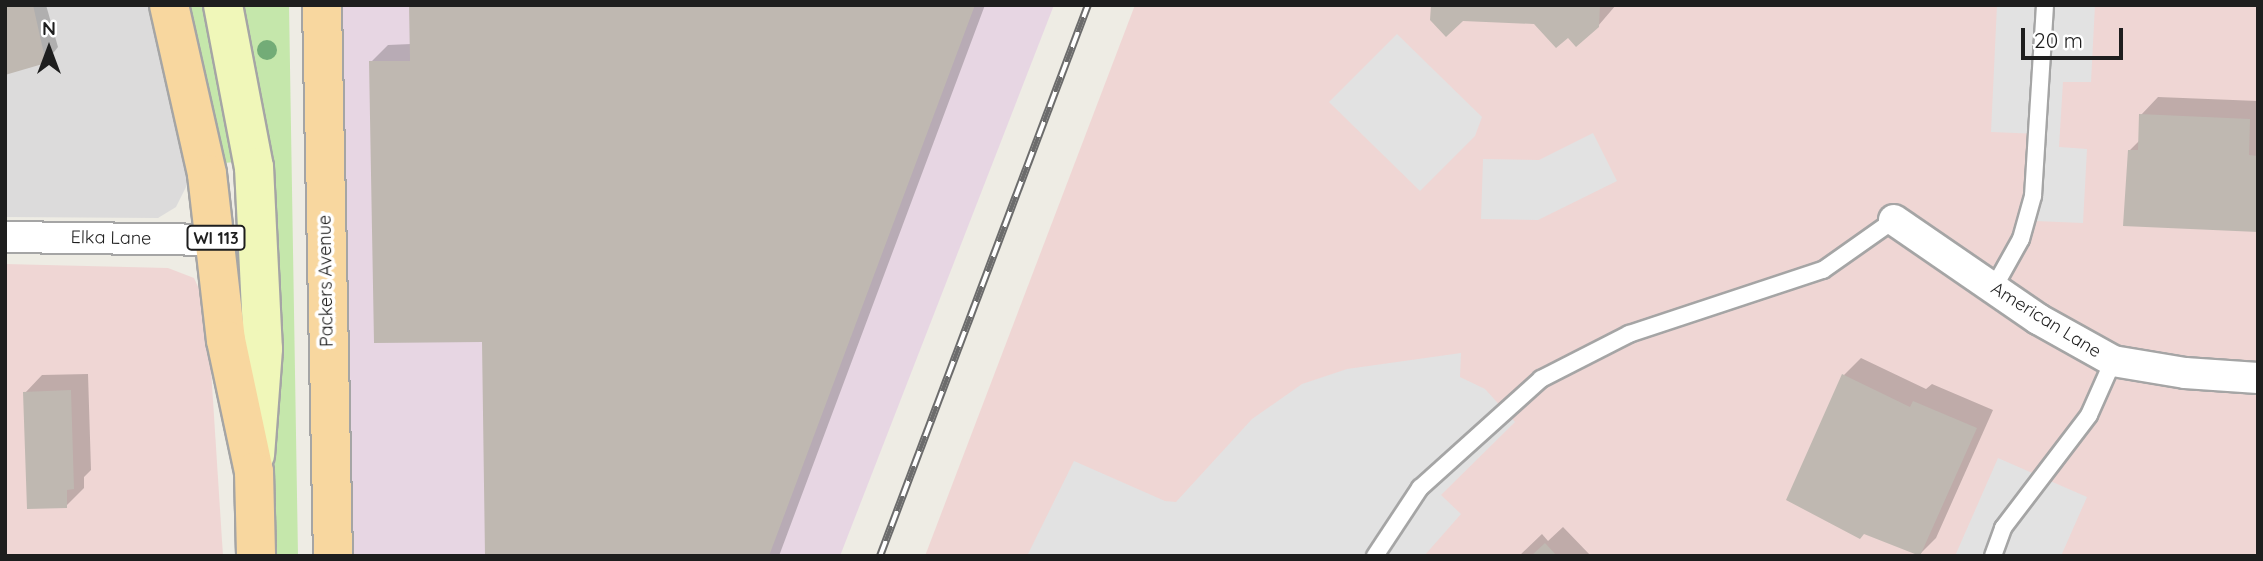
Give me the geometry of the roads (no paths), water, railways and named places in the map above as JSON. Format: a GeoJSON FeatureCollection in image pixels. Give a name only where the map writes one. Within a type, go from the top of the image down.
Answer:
{"type":"FeatureCollection","features":[{"type":"Feature","properties":{"kind":"main road","name":"WI 113"},"geometry":{"type":"LineString","coordinates":[[169,5],[207,174],[238,410],[254,472],[256,556]]}},
{"type":"Feature","properties":{"kind":"main road"},"geometry":{"type":"LineString","coordinates":[[223,5],[254,167],[262,349],[254,472]]}},
{"type":"Feature","properties":{"kind":"main road","name":"Packers Avenue"},"geometry":{"type":"LineString","coordinates":[[322,5],[333,556]]}},
{"type":"Feature","properties":{"kind":"street","name":"American Lane"},"geometry":{"type":"LineString","coordinates":[[1894,220],[1993,289],[2113,361],[2185,373],[2258,378]]}},
{"type":"Feature","properties":{"kind":"street","name":"Elka Lane"},"geometry":{"type":"LineString","coordinates":[[5,237],[216,240]]}},
{"type":"Feature","properties":{"kind":"lane"},"geometry":{"type":"LineString","coordinates":[[1993,289],[2021,239],[2034,196],[2045,5]]}},
{"type":"Feature","properties":{"kind":"lane"},"geometry":{"type":"LineString","coordinates":[[1375,556],[1420,488],[1541,379],[1629,334],[1823,270],[1894,220]]}},
{"type":"Feature","properties":{"kind":"lane"},"geometry":{"type":"LineString","coordinates":[[1993,556],[2003,527],[2089,415],[2113,361]]}},
{"type":"Feature","properties":{"kind":"railway"},"geometry":{"type":"LineString","coordinates":[[880,556],[1088,5]]}}]}
